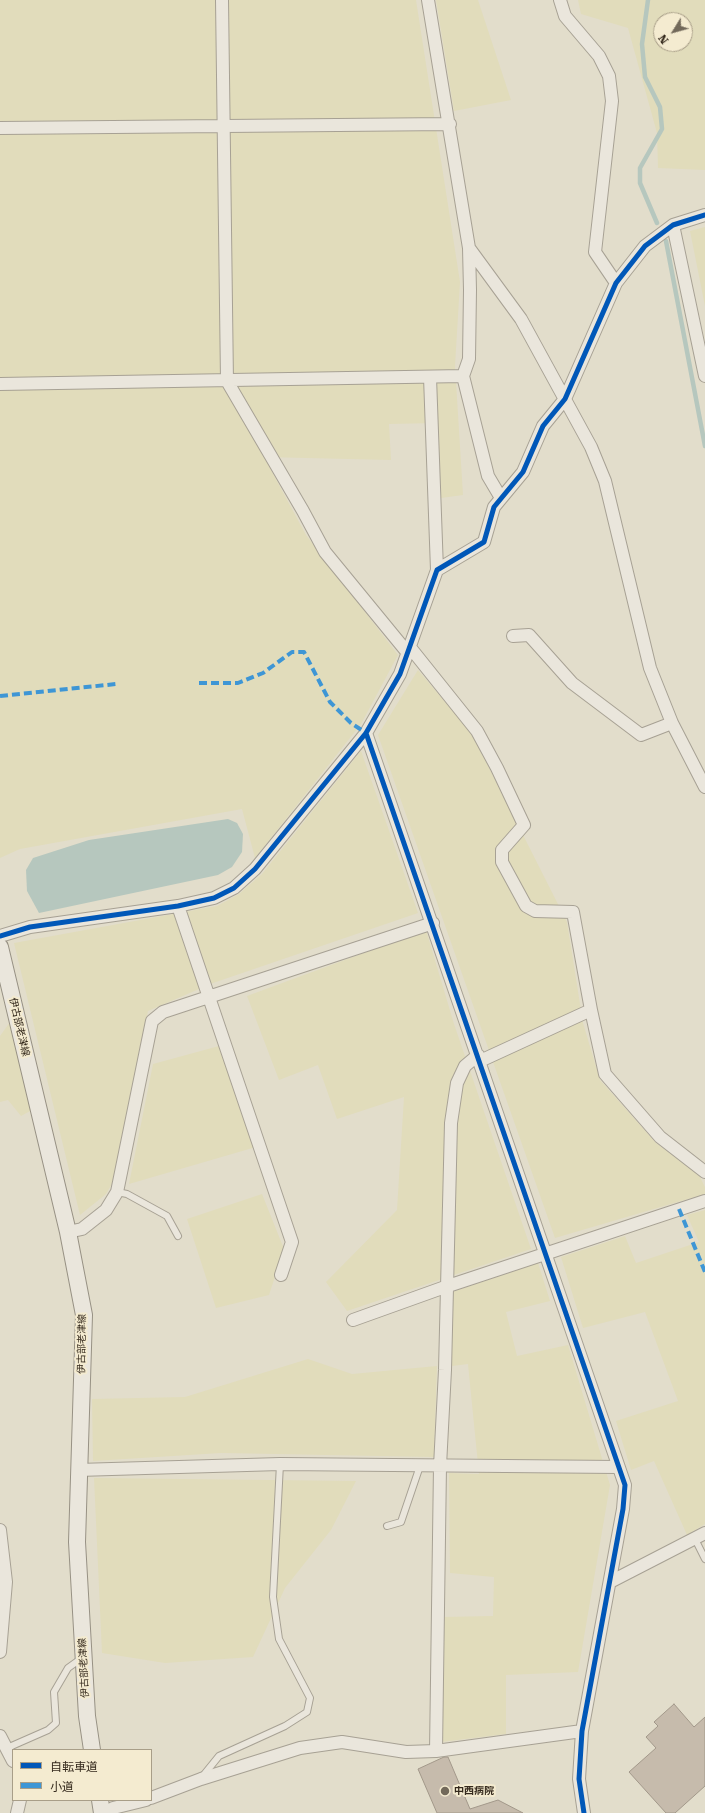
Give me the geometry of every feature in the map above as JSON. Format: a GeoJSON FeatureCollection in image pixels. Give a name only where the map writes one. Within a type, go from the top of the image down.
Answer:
{"type":"FeatureCollection","features":[{"type":"Feature","properties":{"kind":"main road","name":"伊古部老津線"},"geometry":{"type":"LineString","coordinates":[[0,947],[68,1232],[84,1314],[78,1470],[77,1542],[87,1716],[92,1749]]}},
{"type":"Feature","properties":{"kind":"main road"},"geometry":{"type":"LineString","coordinates":[[100,1801],[102,1813]]}},
{"type":"Feature","properties":{"kind":"street"},"geometry":{"type":"LineString","coordinates":[[222,0],[227,381],[303,511],[325,552],[477,731],[497,768],[524,825],[502,850],[502,862],[526,906],[535,911],[573,912],[604,1074],[660,1137],[705,1172]]}},
{"type":"Feature","properties":{"kind":"street"},"geometry":{"type":"LineString","coordinates":[[428,0],[450,124],[469,248],[469,360],[463,376],[488,476],[501,498]]}},
{"type":"Feature","properties":{"kind":"street"},"geometry":{"type":"LineString","coordinates":[[560,0],[565,16],[599,56],[609,76],[612,101],[595,252],[616,283]]}},
{"type":"Feature","properties":{"kind":"street"},"geometry":{"type":"LineString","coordinates":[[0,128],[450,124]]}},
{"type":"Feature","properties":{"kind":"street"},"geometry":{"type":"LineString","coordinates":[[437,570],[484,542],[494,507],[523,472],[543,426],[565,399],[616,283],[645,246],[674,225],[705,215]]}},
{"type":"Feature","properties":{"kind":"street"},"geometry":{"type":"LineString","coordinates":[[674,225],[705,376]]}},
{"type":"Feature","properties":{"kind":"street"},"geometry":{"type":"LineString","coordinates":[[469,248],[521,319],[591,447],[605,481],[650,668],[672,723],[705,787]]}},
{"type":"Feature","properties":{"kind":"street"},"geometry":{"type":"LineString","coordinates":[[0,384],[463,376]]}},
{"type":"Feature","properties":{"kind":"street"},"geometry":{"type":"LineString","coordinates":[[0,936],[30,927],[178,906],[214,898],[234,888],[256,869],[366,733],[400,674],[437,570],[430,377]]}},
{"type":"Feature","properties":{"kind":"street"},"geometry":{"type":"LineString","coordinates":[[513,636],[529,635],[572,683],[641,735],[672,723]]}},
{"type":"Feature","properties":{"kind":"street"},"geometry":{"type":"LineString","coordinates":[[366,733],[433,923],[625,1485],[623,1509],[582,1731],[580,1779],[584,1813]]}},
{"type":"Feature","properties":{"kind":"street"},"geometry":{"type":"LineString","coordinates":[[178,906],[292,1242],[281,1275]]}},
{"type":"Feature","properties":{"kind":"street"},"geometry":{"type":"LineString","coordinates":[[68,1232],[82,1229],[106,1210],[117,1192],[152,1021],[164,1012],[433,923]]}},
{"type":"Feature","properties":{"kind":"street"},"geometry":{"type":"LineString","coordinates":[[436,1751],[440,1466],[444,1370],[445,1288],[451,1123],[457,1083],[465,1066],[479,1058],[591,1010]]}},
{"type":"Feature","properties":{"kind":"street"},"geometry":{"type":"LineString","coordinates":[[353,1320],[705,1201]]}},
{"type":"Feature","properties":{"kind":"street"},"geometry":{"type":"LineString","coordinates":[[78,1470],[280,1464],[618,1467]]}},
{"type":"Feature","properties":{"kind":"street"},"geometry":{"type":"LineString","coordinates":[[0,1530],[6,1582],[0,1652]]}},
{"type":"Feature","properties":{"kind":"street"},"geometry":{"type":"LineString","coordinates":[[610,1582],[700,1536]]}},
{"type":"Feature","properties":{"kind":"street"},"geometry":{"type":"LineString","coordinates":[[152,1798],[201,1779],[300,1748],[342,1742],[406,1752],[436,1751],[582,1731]]}},
{"type":"Feature","properties":{"kind":"street"},"geometry":{"type":"LineString","coordinates":[[0,1736],[12,1759]]}},
{"type":"Feature","properties":{"kind":"street"},"geometry":{"type":"LineString","coordinates":[[17,1813],[20,1801]]}},
{"type":"Feature","properties":{"kind":"street"},"geometry":{"type":"LineString","coordinates":[[102,1813],[113,1808],[142,1801]]}},
{"type":"Feature","properties":{"kind":"lane"},"geometry":{"type":"LineString","coordinates":[[117,1192],[126,1194],[167,1216],[178,1236]]}},
{"type":"Feature","properties":{"kind":"lane"},"geometry":{"type":"LineString","coordinates":[[201,1779],[219,1756],[285,1726],[307,1712],[310,1698],[279,1639],[273,1597],[280,1464]]}},
{"type":"Feature","properties":{"kind":"lane"},"geometry":{"type":"LineString","coordinates":[[387,1526],[402,1522],[420,1466]]}},
{"type":"Feature","properties":{"kind":"lane"},"geometry":{"type":"LineString","coordinates":[[700,1536],[705,1559]]}},
{"type":"Feature","properties":{"kind":"lane"},"geometry":{"type":"LineString","coordinates":[[7,1748],[48,1730],[56,1723],[54,1692],[68,1668],[84,1657]]}},
{"type":"Feature","properties":{"kind":"shaded area"},"geometry":{"type":"Polygon","coordinates":[[[0,0],[416,0],[460,282],[455,366],[463,495],[441,498],[437,423],[389,424],[391,460],[264,457],[306,535],[398,655],[361,724],[255,858],[242,809],[20,849],[0,858],[0,0]]]}},
{"type":"Feature","properties":{"kind":"shaded area"},"geometry":{"type":"Polygon","coordinates":[[[436,0],[478,0],[511,100],[454,111],[436,0]]]}},
{"type":"Feature","properties":{"kind":"shaded area"},"geometry":{"type":"Polygon","coordinates":[[[578,0],[705,0],[705,170],[658,168],[657,133],[628,28],[581,14],[578,0]]]}},
{"type":"Feature","properties":{"kind":"shaded area"},"geometry":{"type":"Polygon","coordinates":[[[705,227],[705,306],[690,231],[705,227]]]}},
{"type":"Feature","properties":{"kind":"shaded area"},"geometry":{"type":"Polygon","coordinates":[[[418,670],[472,734],[567,922],[583,1023],[600,1080],[656,1143],[699,1175],[705,1187],[705,1194],[555,1238],[378,735],[418,670]]]}},
{"type":"Feature","properties":{"kind":"shaded area"},"geometry":{"type":"Polygon","coordinates":[[[361,751],[418,913],[213,983],[148,1011],[113,1182],[106,1194],[80,1215],[14,943],[217,906],[239,894],[262,874],[361,751]]]}},
{"type":"Feature","properties":{"kind":"shaded area"},"geometry":{"type":"Polygon","coordinates":[[[228,819],[237,823],[243,834],[242,852],[232,867],[218,875],[39,913],[27,891],[26,870],[33,858],[89,840],[228,819]]]}},
{"type":"Feature","properties":{"kind":"shaded area"},"geometry":{"type":"Polygon","coordinates":[[[426,930],[454,1024],[531,1249],[347,1311],[326,1282],[397,1210],[404,1097],[337,1119],[318,1065],[279,1080],[247,996],[426,930]]]}},
{"type":"Feature","properties":{"kind":"shaded area"},"geometry":{"type":"Polygon","coordinates":[[[13,1018],[34,1109],[21,1116],[8,1100],[0,1102],[0,1036],[13,1018]]]}},
{"type":"Feature","properties":{"kind":"shaded area"},"geometry":{"type":"Polygon","coordinates":[[[219,1046],[256,1147],[129,1184],[153,1064],[219,1046]]]}},
{"type":"Feature","properties":{"kind":"shaded area"},"geometry":{"type":"Polygon","coordinates":[[[262,1194],[284,1249],[269,1295],[216,1308],[187,1219],[262,1194]]]}},
{"type":"Feature","properties":{"kind":"shaded area"},"geometry":{"type":"Polygon","coordinates":[[[705,1210],[705,1524],[687,1535],[654,1461],[631,1470],[616,1421],[678,1401],[645,1312],[583,1328],[561,1257],[625,1236],[636,1263],[699,1242],[687,1215],[705,1210]]]}},
{"type":"Feature","properties":{"kind":"shaded area"},"geometry":{"type":"Polygon","coordinates":[[[538,1263],[550,1301],[506,1312],[517,1356],[568,1345],[610,1485],[578,1672],[506,1675],[506,1734],[441,1742],[443,1617],[493,1616],[494,1577],[450,1573],[449,1473],[479,1474],[468,1364],[452,1366],[452,1292],[538,1263]]]}},
{"type":"Feature","properties":{"kind":"shaded area"},"geometry":{"type":"Polygon","coordinates":[[[308,1359],[352,1374],[437,1366],[434,1457],[221,1453],[93,1461],[92,1399],[185,1397],[308,1359]]]}},
{"type":"Feature","properties":{"kind":"shaded area"},"geometry":{"type":"Polygon","coordinates":[[[94,1478],[356,1481],[331,1530],[285,1588],[253,1657],[165,1663],[102,1653],[94,1478]]]}},
{"type":"Feature","properties":{"kind":"building"},"geometry":{"type":"Polygon","coordinates":[[[674,1704],[694,1727],[705,1717],[705,1786],[675,1813],[666,1813],[629,1772],[656,1748],[646,1737],[658,1726],[654,1722],[674,1704]]]}},
{"type":"Feature","properties":{"kind":"building","name":"中西病院"},"geometry":{"type":"Polygon","coordinates":[[[444,1757],[448,1757],[470,1809],[498,1800],[523,1813],[437,1813],[418,1769],[444,1757]]]}},
{"type":"Feature","properties":{"kind":"waterway"},"geometry":{"type":"LineString","coordinates":[[648,0],[642,44],[645,77],[660,107],[662,129],[640,168],[640,183],[657,223]]}},
{"type":"Feature","properties":{"kind":"waterway"},"geometry":{"type":"LineString","coordinates":[[666,241],[705,446]]}},
{"type":"Feature","properties":{"kind":"marked path"},"geometry":{"type":"LineString","coordinates":[[199,683],[238,683],[263,673],[292,652],[304,652],[330,702],[351,723],[366,733]]}},
{"type":"Feature","properties":{"kind":"marked path"},"geometry":{"type":"LineString","coordinates":[[0,696],[116,684]]}},
{"type":"Feature","properties":{"kind":"marked path"},"geometry":{"type":"LineString","coordinates":[[679,1209],[705,1272]]}},
{"type":"Feature","properties":{"kind":"cycle path"},"geometry":{"type":"LineString","coordinates":[[0,936],[30,927],[178,906],[214,898],[234,888],[255,869],[366,733],[400,674],[437,570],[484,542],[494,507],[523,472],[543,426],[565,399],[616,283],[645,246],[673,225],[705,215]]}},
{"type":"Feature","properties":{"kind":"cycle path"},"geometry":{"type":"LineString","coordinates":[[366,733],[625,1485],[623,1509],[582,1731],[579,1779],[584,1813]]}},
{"type":"Feature","properties":{"kind":"place","name":"中西病院"},"geometry":{"type":"Point","coordinates":[445,1791]}}]}
